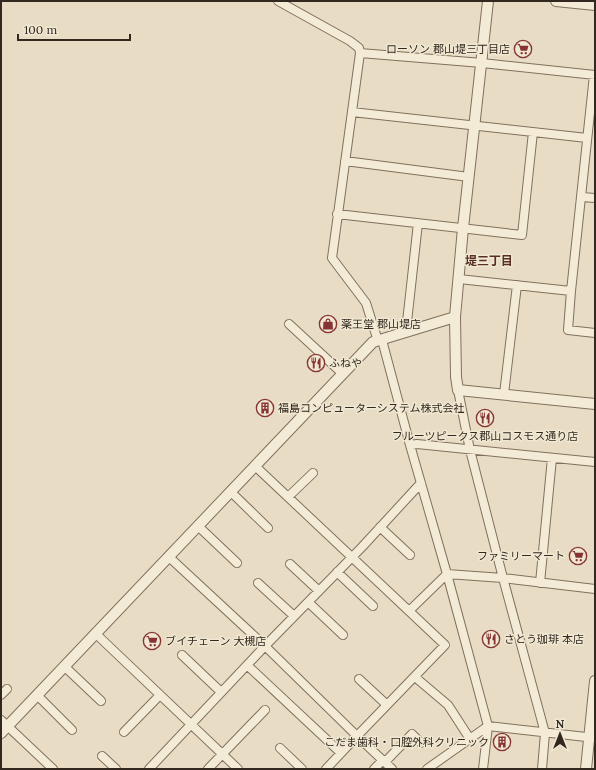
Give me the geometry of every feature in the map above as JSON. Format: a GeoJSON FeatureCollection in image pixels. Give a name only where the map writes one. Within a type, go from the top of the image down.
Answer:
{"type":"FeatureCollection","features":[{"type":"Feature","properties":{"kind":"street"},"geometry":{"type":"LineString","coordinates":[[278,1],[350,41],[359,48],[360,53],[332,258],[366,303],[380,340],[447,574],[488,726],[484,769]]}},
{"type":"Feature","properties":{"kind":"street"},"geometry":{"type":"LineString","coordinates":[[488,1],[455,317],[456,377],[470,450],[545,733],[542,769]]}},
{"type":"Feature","properties":{"kind":"street"},"geometry":{"type":"LineString","coordinates":[[556,1],[595,5]]}},
{"type":"Feature","properties":{"kind":"street"},"geometry":{"type":"LineString","coordinates":[[360,53],[482,63],[594,75],[568,330],[595,333]]}},
{"type":"Feature","properties":{"kind":"street"},"geometry":{"type":"LineString","coordinates":[[352,112],[587,138]]}},
{"type":"Feature","properties":{"kind":"street"},"geometry":{"type":"LineString","coordinates":[[337,214],[522,235],[533,132]]}},
{"type":"Feature","properties":{"kind":"street"},"geometry":{"type":"LineString","coordinates":[[345,161],[469,177]]}},
{"type":"Feature","properties":{"kind":"street"},"geometry":{"type":"LineString","coordinates":[[582,197],[595,198]]}},
{"type":"Feature","properties":{"kind":"street"},"geometry":{"type":"LineString","coordinates":[[408,332],[407,322],[418,223]]}},
{"type":"Feature","properties":{"kind":"street"},"geometry":{"type":"LineString","coordinates":[[459,278],[571,291]]}},
{"type":"Feature","properties":{"kind":"street"},"geometry":{"type":"LineString","coordinates":[[504,394],[517,285]]}},
{"type":"Feature","properties":{"kind":"street"},"geometry":{"type":"LineString","coordinates":[[53,769],[3,726],[37,695],[373,342],[455,317]]}},
{"type":"Feature","properties":{"kind":"street"},"geometry":{"type":"LineString","coordinates":[[289,324],[343,374]]}},
{"type":"Feature","properties":{"kind":"street"},"geometry":{"type":"LineString","coordinates":[[458,390],[595,404]]}},
{"type":"Feature","properties":{"kind":"street"},"geometry":{"type":"LineString","coordinates":[[410,444],[595,462]]}},
{"type":"Feature","properties":{"kind":"street"},"geometry":{"type":"LineString","coordinates":[[540,583],[552,458]]}},
{"type":"Feature","properties":{"kind":"street"},"geometry":{"type":"LineString","coordinates":[[255,466],[446,645],[326,769]]}},
{"type":"Feature","properties":{"kind":"street"},"geometry":{"type":"LineString","coordinates":[[288,497],[313,473]]}},
{"type":"Feature","properties":{"kind":"street"},"geometry":{"type":"LineString","coordinates":[[149,769],[421,483]]}},
{"type":"Feature","properties":{"kind":"street"},"geometry":{"type":"LineString","coordinates":[[231,492],[268,528]]}},
{"type":"Feature","properties":{"kind":"street"},"geometry":{"type":"LineString","coordinates":[[198,526],[237,563]]}},
{"type":"Feature","properties":{"kind":"street"},"geometry":{"type":"LineString","coordinates":[[380,527],[410,555]]}},
{"type":"Feature","properties":{"kind":"street"},"geometry":{"type":"LineString","coordinates":[[168,557],[265,646],[392,769]]}},
{"type":"Feature","properties":{"kind":"street"},"geometry":{"type":"LineString","coordinates":[[290,564],[319,591]]}},
{"type":"Feature","properties":{"kind":"street"},"geometry":{"type":"LineString","coordinates":[[337,572],[373,606]]}},
{"type":"Feature","properties":{"kind":"street"},"geometry":{"type":"LineString","coordinates":[[409,611],[447,574],[503,578],[595,589]]}},
{"type":"Feature","properties":{"kind":"street"},"geometry":{"type":"LineString","coordinates":[[258,583],[294,616]]}},
{"type":"Feature","properties":{"kind":"street"},"geometry":{"type":"LineString","coordinates":[[308,602],[343,635]]}},
{"type":"Feature","properties":{"kind":"street"},"geometry":{"type":"LineString","coordinates":[[95,633],[238,769]]}},
{"type":"Feature","properties":{"kind":"street"},"geometry":{"type":"LineString","coordinates":[[182,655],[221,692]]}},
{"type":"Feature","properties":{"kind":"street"},"geometry":{"type":"LineString","coordinates":[[247,665],[341,753]]}},
{"type":"Feature","properties":{"kind":"street"},"geometry":{"type":"LineString","coordinates":[[64,666],[101,701]]}},
{"type":"Feature","properties":{"kind":"street"},"geometry":{"type":"LineString","coordinates":[[415,677],[448,705],[470,739]]}},
{"type":"Feature","properties":{"kind":"street"},"geometry":{"type":"LineString","coordinates":[[359,679],[387,705]]}},
{"type":"Feature","properties":{"kind":"street"},"geometry":{"type":"LineString","coordinates":[[586,769],[592,737],[595,681]]}},
{"type":"Feature","properties":{"kind":"street"},"geometry":{"type":"LineString","coordinates":[[1,695],[7,689]]}},
{"type":"Feature","properties":{"kind":"street"},"geometry":{"type":"LineString","coordinates":[[37,695],[72,730]]}},
{"type":"Feature","properties":{"kind":"street"},"geometry":{"type":"LineString","coordinates":[[124,732],[160,695]]}},
{"type":"Feature","properties":{"kind":"street"},"geometry":{"type":"LineString","coordinates":[[208,769],[265,710]]}},
{"type":"Feature","properties":{"kind":"street"},"geometry":{"type":"LineString","coordinates":[[427,769],[488,726],[592,737]]}},
{"type":"Feature","properties":{"kind":"street"},"geometry":{"type":"LineString","coordinates":[[374,769],[412,734],[421,743]]}},
{"type":"Feature","properties":{"kind":"street"},"geometry":{"type":"LineString","coordinates":[[280,748],[302,769]]}},
{"type":"Feature","properties":{"kind":"street"},"geometry":{"type":"LineString","coordinates":[[102,756],[116,769]]}},
{"type":"Feature","properties":{"kind":"place","name":"ローソン 郡山堤三丁目店"},"geometry":{"type":"Point","coordinates":[523,49]}},
{"type":"Feature","properties":{"kind":"place","name":"薬王堂 郡山堤店"},"geometry":{"type":"Point","coordinates":[328,324]}},
{"type":"Feature","properties":{"kind":"place","name":"ふねや"},"geometry":{"type":"Point","coordinates":[316,363]}},
{"type":"Feature","properties":{"kind":"place","name":"福島コンピューターシステム株式会社"},"geometry":{"type":"Point","coordinates":[265,408]}},
{"type":"Feature","properties":{"kind":"place","name":"フルーツピークス郡山コスモス通り店"},"geometry":{"type":"Point","coordinates":[485,418]}},
{"type":"Feature","properties":{"kind":"place","name":"ファミリーマート"},"geometry":{"type":"Point","coordinates":[578,556]}},
{"type":"Feature","properties":{"kind":"place","name":"さとう珈琲 本店"},"geometry":{"type":"Point","coordinates":[491,639]}},
{"type":"Feature","properties":{"kind":"place","name":"ブイチェーン 大槻店"},"geometry":{"type":"Point","coordinates":[152,641]}},
{"type":"Feature","properties":{"kind":"place","name":"こだま歯科・口腔外科クリニック"},"geometry":{"type":"Point","coordinates":[502,742]}},
{"type":"Feature","properties":{"kind":"district","name":"堤三丁目"},"geometry":{"type":"Point","coordinates":[489,261]}}]}
